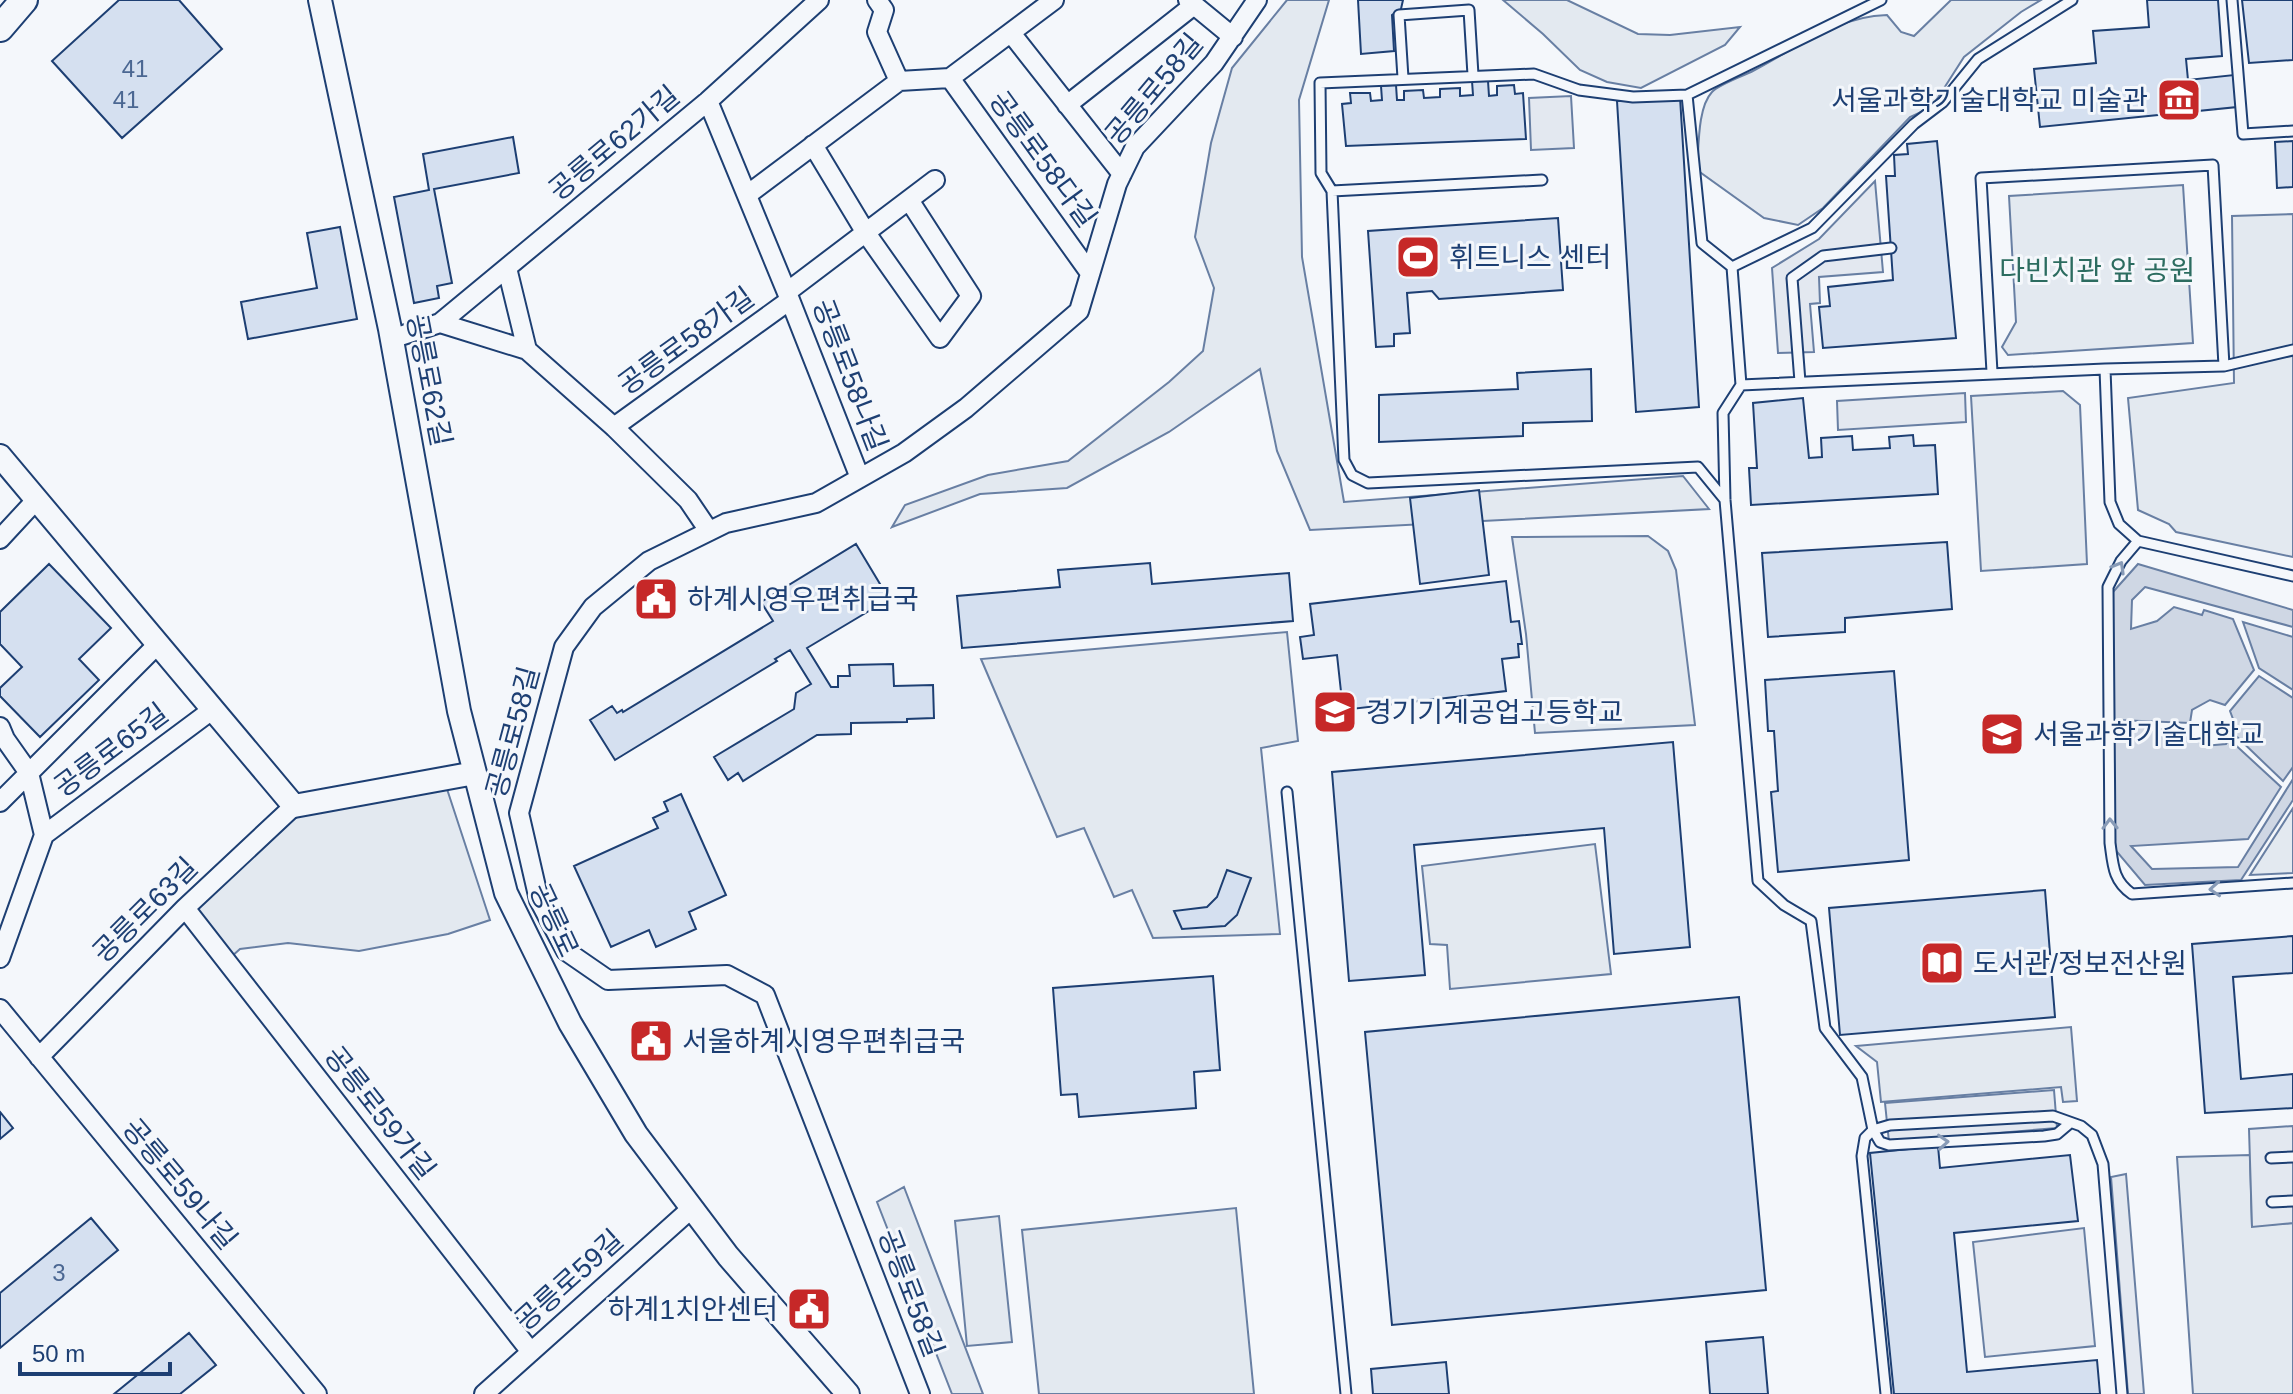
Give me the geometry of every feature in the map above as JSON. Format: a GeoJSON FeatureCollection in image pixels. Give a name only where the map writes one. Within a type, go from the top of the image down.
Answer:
{"type":"FeatureCollection","features":[{"type":"Feature","properties":{"kind":"main road"},"geometry":{"type":"LineString","coordinates":[[0,28],[24,0]]}},
{"type":"Feature","properties":{"kind":"street","name":"공릉로62길"},"geometry":{"type":"LineString","coordinates":[[320,0],[391,339],[459,711],[475,773]]}},
{"type":"Feature","properties":{"kind":"street","name":"공릉로62가길"},"geometry":{"type":"LineString","coordinates":[[391,339],[440,323],[708,101],[819,0]]}},
{"type":"Feature","properties":{"kind":"street"},"geometry":{"type":"LineString","coordinates":[[747,195],[899,81],[877,32],[884,10],[877,0]]}},
{"type":"Feature","properties":{"kind":"street","name":"공릉로58다길"},"geometry":{"type":"LineString","coordinates":[[899,81],[950,78],[1054,0]]}},
{"type":"Feature","properties":{"kind":"street","name":"공릉로58길"},"geometry":{"type":"LineString","coordinates":[[920,1394],[765,995],[727,975],[608,980],[566,951],[539,900],[519,813],[564,647],[593,607],[649,561],[709,531],[726,523],[816,503],[904,453],[966,408],[1079,311],[1122,174],[1135,147],[1214,63],[1257,0]]}},
{"type":"Feature","properties":{"kind":"street"},"geometry":{"type":"LineString","coordinates":[[1191,2],[1233,37]]}},
{"type":"Feature","properties":{"kind":"street","name":"공릉로58길"},"geometry":{"type":"LineString","coordinates":[[1067,105],[1191,2]]}},
{"type":"Feature","properties":{"kind":"street","name":"공릉로58길"},"geometry":{"type":"LineString","coordinates":[[1011,33],[1122,174]]}},
{"type":"Feature","properties":{"kind":"street","name":"공릉로58다길"},"geometry":{"type":"LineString","coordinates":[[950,78],[1090,273]]}},
{"type":"Feature","properties":{"kind":"street","name":"공릉로58나길"},"geometry":{"type":"LineString","coordinates":[[708,101],[860,478]]}},
{"type":"Feature","properties":{"kind":"street"},"geometry":{"type":"LineString","coordinates":[[813,145],[866,233],[940,338],[971,296],[909,200]]}},
{"type":"Feature","properties":{"kind":"street","name":"공릉로58나길"},"geometry":{"type":"LineString","coordinates":[[789,296],[935,180]]}},
{"type":"Feature","properties":{"kind":"street"},"geometry":{"type":"LineString","coordinates":[[507,268],[527,350]]}},
{"type":"Feature","properties":{"kind":"street","name":"공릉로58가길"},"geometry":{"type":"LineString","coordinates":[[614,427],[789,296]]}},
{"type":"Feature","properties":{"kind":"street"},"geometry":{"type":"LineString","coordinates":[[440,323],[527,350]]}},
{"type":"Feature","properties":{"kind":"street","name":"공릉로58가길"},"geometry":{"type":"LineString","coordinates":[[527,350],[614,427],[688,500],[709,531]]}},
{"type":"Feature","properties":{"kind":"street"},"geometry":{"type":"LineString","coordinates":[[0,456],[294,806],[475,773]]}},
{"type":"Feature","properties":{"kind":"street"},"geometry":{"type":"LineString","coordinates":[[0,539],[37,499]]}},
{"type":"Feature","properties":{"kind":"street"},"geometry":{"type":"LineString","coordinates":[[0,802],[157,645]]}},
{"type":"Feature","properties":{"kind":"street","name":"공릉로65길"},"geometry":{"type":"LineString","coordinates":[[44,835],[212,710]]}},
{"type":"Feature","properties":{"kind":"street"},"geometry":{"type":"LineString","coordinates":[[0,727],[29,773]]}},
{"type":"Feature","properties":{"kind":"street","name":"공릉로65길"},"geometry":{"type":"LineString","coordinates":[[0,958],[44,835],[29,773]]}},
{"type":"Feature","properties":{"kind":"street","name":"공릉로"},"geometry":{"type":"LineString","coordinates":[[475,773],[506,893],[570,1023],[636,1134],[728,1256],[848,1394]]}},
{"type":"Feature","properties":{"kind":"street","name":"공릉로63길"},"geometry":{"type":"LineString","coordinates":[[39,1057],[185,908],[294,806]]}},
{"type":"Feature","properties":{"kind":"street","name":"공릉로59가길"},"geometry":{"type":"LineString","coordinates":[[185,908],[531,1352]]}},
{"type":"Feature","properties":{"kind":"street","name":"공릉로59나길"},"geometry":{"type":"LineString","coordinates":[[0,1009],[317,1394]]}},
{"type":"Feature","properties":{"kind":"street","name":"공릉로59길"},"geometry":{"type":"LineString","coordinates":[[484,1394],[692,1208]]}},
{"type":"Feature","properties":{"kind":"lane"},"geometry":{"type":"LineString","coordinates":[[1725,500],[1698,467],[1368,483],[1352,475],[1344,460],[1332,191],[1321,173],[1320,83],[1534,74],[1579,90],[1633,97],[1687,95],[1881,0]]}},
{"type":"Feature","properties":{"kind":"lane"},"geometry":{"type":"LineString","coordinates":[[1732,267],[1812,228],[1914,124],[1943,102],[1978,59],[2072,0]]}},
{"type":"Feature","properties":{"kind":"lane"},"geometry":{"type":"LineString","coordinates":[[2232,0],[2243,134],[2293,131]]}},
{"type":"Feature","properties":{"kind":"lane"},"geometry":{"type":"LineString","coordinates":[[1403,78],[1399,15],[1469,10],[1473,75]]}},
{"type":"Feature","properties":{"kind":"lane"},"geometry":{"type":"LineString","coordinates":[[1687,95],[1702,243],[1732,267],[1741,385],[1723,413],[1725,500],[1758,881],[1784,905],[1811,921],[1825,1028],[1862,1077],[1873,1130],[1880,1142],[1889,1145],[2044,1136],[2057,1134],[2070,1123]]}},
{"type":"Feature","properties":{"kind":"lane"},"geometry":{"type":"LineString","coordinates":[[1992,372],[1981,178],[2213,165],[2224,366]]}},
{"type":"Feature","properties":{"kind":"lane"},"geometry":{"type":"LineString","coordinates":[[1332,191],[1542,180]]}},
{"type":"Feature","properties":{"kind":"lane"},"geometry":{"type":"LineString","coordinates":[[1800,382],[1792,278],[1823,256],[1891,248]]}},
{"type":"Feature","properties":{"kind":"lane"},"geometry":{"type":"LineString","coordinates":[[1741,385],[1992,372],[2224,366],[2293,350]]}},
{"type":"Feature","properties":{"kind":"lane"},"geometry":{"type":"LineString","coordinates":[[2105,369],[2110,502],[2119,524],[2138,541],[2293,576]]}},
{"type":"Feature","properties":{"kind":"lane"},"geometry":{"type":"LineString","coordinates":[[2138,541],[2121,561],[2108,587],[2110,843],[2114,873],[2121,887],[2132,894],[2293,883]]}},
{"type":"Feature","properties":{"kind":"lane"},"geometry":{"type":"LineString","coordinates":[[1287,792],[1346,1394]]}},
{"type":"Feature","properties":{"kind":"lane"},"geometry":{"type":"LineString","coordinates":[[1886,1394],[1862,1156],[1865,1138],[1873,1130],[1890,1125],[2043,1116],[2062,1118],[2081,1126],[2092,1135],[2103,1164],[2122,1394]]}},
{"type":"Feature","properties":{"kind":"lane"},"geometry":{"type":"LineString","coordinates":[[2271,1158],[2293,1157]]}},
{"type":"Feature","properties":{"kind":"lane"},"geometry":{"type":"LineString","coordinates":[[2272,1202],[2293,1201]]}},
{"type":"Feature","properties":{"kind":"green space"},"geometry":{"type":"Polygon","coordinates":[[[1287,0],[1329,0],[1299,100],[1302,257],[1344,502],[1683,476],[1709,509],[1310,530],[1277,451],[1260,369],[1169,432],[1067,488],[980,494],[892,527],[905,505],[988,475],[1068,461],[1169,382],[1203,351],[1214,288],[1195,237],[1211,143],[1232,68],[1287,0]]]}},
{"type":"Feature","properties":{"kind":"green space"},"geometry":{"type":"Polygon","coordinates":[[[1503,0],[1567,0],[1638,34],[1670,35],[1740,27],[1725,45],[1641,88],[1607,82],[1580,70],[1503,0]]]}},
{"type":"Feature","properties":{"kind":"green space"},"geometry":{"type":"Polygon","coordinates":[[[1951,0],[2041,0],[1964,57],[1932,107],[1910,117],[1823,208],[1798,225],[1764,218],[1697,170],[1701,118],[1707,99],[1715,89],[1850,21],[1887,15],[1901,32],[1914,36],[1951,0]]]}},
{"type":"Feature","properties":{"kind":"green space","name":"다빈치관 앞 공원"},"geometry":{"type":"Polygon","coordinates":[[[2183,185],[2193,343],[2008,355],[2002,347],[2016,322],[2009,196],[2183,185]]]}},
{"type":"Feature","properties":{"kind":"green space"},"geometry":{"type":"Polygon","coordinates":[[[2293,214],[2293,557],[2176,532],[2169,524],[2138,510],[2128,398],[2234,383],[2232,216],[2293,214]]]}},
{"type":"Feature","properties":{"kind":"green space"},"geometry":{"type":"Polygon","coordinates":[[[2063,391],[2080,405],[2087,564],[1981,571],[1971,396],[2063,391]]]}},
{"type":"Feature","properties":{"kind":"green space"},"geometry":{"type":"Polygon","coordinates":[[[1648,536],[1668,551],[1676,570],[1695,725],[1535,733],[1526,634],[1512,537],[1648,536]]]}},
{"type":"Feature","properties":{"kind":"green space"},"geometry":{"type":"Polygon","coordinates":[[[1287,632],[1298,741],[1261,748],[1280,934],[1153,938],[1132,890],[1114,897],[1084,828],[1057,837],[981,659],[1287,632]]]}},
{"type":"Feature","properties":{"kind":"green space"},"geometry":{"type":"Polygon","coordinates":[[[447,789],[490,920],[448,934],[359,951],[288,943],[240,949],[231,957],[196,910],[299,814],[447,789]]]}},
{"type":"Feature","properties":{"kind":"green space"},"geometry":{"type":"Polygon","coordinates":[[[2293,808],[2293,873],[2250,875],[2293,808]]]}},
{"type":"Feature","properties":{"kind":"green space"},"geometry":{"type":"Polygon","coordinates":[[[1595,844],[1611,974],[1450,989],[1447,945],[1430,944],[1422,866],[1595,844]]]}},
{"type":"Feature","properties":{"kind":"green space"},"geometry":{"type":"Polygon","coordinates":[[[2071,1027],[2077,1101],[2063,1102],[2061,1087],[1881,1102],[1877,1062],[1856,1046],[2071,1027]]]}},
{"type":"Feature","properties":{"kind":"green space"},"geometry":{"type":"Polygon","coordinates":[[[2250,1155],[2252,1226],[2293,1223],[2293,1394],[2193,1394],[2177,1157],[2250,1155]]]}},
{"type":"Feature","properties":{"kind":"green space"},"geometry":{"type":"Polygon","coordinates":[[[904,1187],[983,1394],[952,1394],[877,1202],[904,1187]]]}},
{"type":"Feature","properties":{"kind":"green space"},"geometry":{"type":"Polygon","coordinates":[[[1236,1208],[1254,1394],[1039,1394],[1022,1230],[1236,1208]]]}},
{"type":"Feature","properties":{"kind":"green space"},"geometry":{"type":"Polygon","coordinates":[[[999,1216],[1012,1342],[967,1346],[955,1221],[999,1216]]]}},
{"type":"Feature","properties":{"kind":"shaded area"},"geometry":{"type":"Polygon","coordinates":[[[1571,96],[1574,148],[1531,150],[1529,98],[1571,96]]]}},
{"type":"Feature","properties":{"kind":"shaded area"},"geometry":{"type":"Polygon","coordinates":[[[1875,181],[1883,272],[1819,277],[1820,303],[1810,304],[1814,352],[1778,353],[1772,268],[1819,239],[1875,181]]]}},
{"type":"Feature","properties":{"kind":"shaded area"},"geometry":{"type":"Polygon","coordinates":[[[1965,393],[1966,422],[1838,430],[1837,401],[1965,393]]]}},
{"type":"Feature","properties":{"kind":"shaded area"},"geometry":{"type":"Polygon","coordinates":[[[2138,564],[2293,610],[2293,800],[2241,880],[2145,885],[2112,846],[2113,592],[2138,564]]]}},
{"type":"Feature","properties":{"kind":"shaded area"},"geometry":{"type":"Polygon","coordinates":[[[2054,1090],[2057,1128],[1889,1142],[1885,1103],[2054,1090]]]}},
{"type":"Feature","properties":{"kind":"shaded area"},"geometry":{"type":"Polygon","coordinates":[[[2293,1126],[2293,1223],[2252,1227],[2249,1129],[2293,1126]]]}},
{"type":"Feature","properties":{"kind":"shaded area"},"geometry":{"type":"Polygon","coordinates":[[[2126,1174],[2144,1394],[2128,1394],[2111,1177],[2126,1174]]]}},
{"type":"Feature","properties":{"kind":"shaded area"},"geometry":{"type":"Polygon","coordinates":[[[2084,1228],[2095,1346],[1985,1357],[1973,1242],[2084,1228]]]}},
{"type":"Feature","properties":{"kind":"pier"},"geometry":{"type":"Polygon","coordinates":[[[2145,587],[2293,627],[2293,637],[2243,622],[2259,668],[2293,690],[2293,698],[2259,676],[2230,711],[2236,727],[2233,733],[2283,781],[2293,767],[2293,779],[2238,867],[2152,869],[2131,846],[2248,839],[2281,787],[2229,739],[2226,744],[2203,746],[2190,731],[2118,726],[2118,720],[2190,723],[2192,710],[2210,700],[2225,705],[2254,670],[2233,619],[2204,610],[2202,615],[2174,607],[2157,621],[2131,629],[2132,600],[2145,587]]]}},
{"type":"Feature","properties":{"kind":"building"},"geometry":{"type":"Polygon","coordinates":[[[119,0],[179,0],[222,49],[122,138],[52,61],[119,0]]]}},
{"type":"Feature","properties":{"kind":"building"},"geometry":{"type":"Polygon","coordinates":[[[1358,0],[1403,0],[1401,9],[1392,15],[1394,51],[1361,54],[1358,0]]]}},
{"type":"Feature","properties":{"kind":"building"},"geometry":{"type":"Polygon","coordinates":[[[2147,0],[2218,0],[2222,56],[2186,59],[2188,80],[2234,75],[2237,107],[2040,127],[2034,69],[2096,63],[2093,31],[2149,27],[2147,0]]]}},
{"type":"Feature","properties":{"kind":"building"},"geometry":{"type":"Polygon","coordinates":[[[2242,0],[2293,0],[2293,60],[2249,63],[2242,0]]]}},
{"type":"Feature","properties":{"kind":"building"},"geometry":{"type":"Polygon","coordinates":[[[1472,81],[1488,81],[1489,96],[1497,95],[1497,86],[1514,85],[1515,94],[1523,93],[1526,139],[1346,146],[1342,104],[1351,103],[1350,93],[1370,93],[1371,101],[1382,100],[1381,86],[1396,85],[1397,100],[1404,100],[1404,91],[1423,90],[1424,98],[1440,97],[1440,89],[1460,88],[1460,96],[1473,95],[1472,81]]]}},
{"type":"Feature","properties":{"kind":"building"},"geometry":{"type":"Polygon","coordinates":[[[1680,97],[1699,407],[1636,412],[1617,101],[1680,97]]]}},
{"type":"Feature","properties":{"kind":"building"},"geometry":{"type":"Polygon","coordinates":[[[513,137],[519,173],[434,189],[452,283],[437,286],[439,298],[414,303],[394,197],[429,190],[423,154],[513,137]]]}},
{"type":"Feature","properties":{"kind":"building"},"geometry":{"type":"Polygon","coordinates":[[[1937,141],[1956,338],[1823,348],[1819,307],[1830,306],[1828,287],[1893,280],[1886,176],[1895,176],[1894,155],[1908,154],[1907,144],[1937,141]]]}},
{"type":"Feature","properties":{"kind":"building"},"geometry":{"type":"Polygon","coordinates":[[[2293,141],[2293,187],[2277,188],[2275,142],[2293,141]]]}},
{"type":"Feature","properties":{"kind":"building"},"geometry":{"type":"Polygon","coordinates":[[[1558,218],[1563,290],[1439,299],[1432,291],[1407,293],[1410,333],[1394,334],[1394,346],[1376,347],[1368,231],[1558,218]]]}},
{"type":"Feature","properties":{"kind":"building"},"geometry":{"type":"Polygon","coordinates":[[[340,227],[357,319],[248,339],[241,302],[317,288],[307,233],[340,227]]]}},
{"type":"Feature","properties":{"kind":"building"},"geometry":{"type":"Polygon","coordinates":[[[1591,369],[1592,421],[1523,423],[1523,436],[1379,442],[1379,395],[1518,389],[1517,373],[1591,369]]]}},
{"type":"Feature","properties":{"kind":"building"},"geometry":{"type":"Polygon","coordinates":[[[1803,398],[1809,458],[1822,457],[1821,438],[1852,436],[1853,450],[1890,448],[1889,437],[1913,435],[1914,446],[1935,445],[1938,494],[1751,505],[1749,468],[1757,468],[1753,403],[1803,398]]]}},
{"type":"Feature","properties":{"kind":"building"},"geometry":{"type":"Polygon","coordinates":[[[1479,490],[1489,575],[1420,584],[1410,498],[1479,490]]]}},
{"type":"Feature","properties":{"kind":"building"},"geometry":{"type":"Polygon","coordinates":[[[1947,542],[1952,609],[1845,618],[1845,632],[1768,637],[1762,553],[1947,542]]]}},
{"type":"Feature","properties":{"kind":"building"},"geometry":{"type":"Polygon","coordinates":[[[856,544],[889,599],[807,648],[831,687],[838,687],[838,676],[850,676],[849,665],[893,664],[894,686],[933,685],[934,718],[851,723],[851,734],[817,735],[743,781],[738,773],[728,780],[714,757],[794,709],[796,693],[811,684],[790,650],[615,760],[590,720],[612,706],[617,713],[623,712],[773,621],[761,602],[856,544]]]}},
{"type":"Feature","properties":{"kind":"building"},"geometry":{"type":"Polygon","coordinates":[[[1150,563],[1152,584],[1289,573],[1293,621],[962,648],[957,596],[1060,587],[1058,570],[1150,563]]]}},
{"type":"Feature","properties":{"kind":"building"},"geometry":{"type":"Polygon","coordinates":[[[49,564],[111,628],[79,659],[99,680],[40,737],[0,696],[0,688],[22,667],[0,644],[0,612],[49,564]]]}},
{"type":"Feature","properties":{"kind":"building"},"geometry":{"type":"Polygon","coordinates":[[[1506,581],[1511,622],[1519,621],[1522,644],[1518,644],[1519,657],[1502,659],[1506,691],[1343,710],[1337,655],[1303,659],[1300,637],[1314,635],[1310,604],[1506,581]]]}},
{"type":"Feature","properties":{"kind":"building"},"geometry":{"type":"Polygon","coordinates":[[[1894,671],[1909,860],[1778,872],[1771,792],[1778,791],[1774,731],[1768,731],[1765,680],[1894,671]]]}},
{"type":"Feature","properties":{"kind":"building"},"geometry":{"type":"Polygon","coordinates":[[[1673,742],[1690,947],[1614,954],[1604,828],[1414,845],[1425,975],[1349,981],[1332,772],[1673,742]]]}},
{"type":"Feature","properties":{"kind":"building"},"geometry":{"type":"Polygon","coordinates":[[[681,794],[726,895],[689,912],[696,929],[656,947],[649,930],[611,947],[574,866],[658,828],[653,818],[668,811],[664,802],[681,794]]]}},
{"type":"Feature","properties":{"kind":"building"},"geometry":{"type":"Polygon","coordinates":[[[1227,870],[1251,878],[1237,915],[1225,926],[1182,929],[1174,911],[1207,907],[1217,897],[1227,870]]]}},
{"type":"Feature","properties":{"kind":"building","name":"도서관/정보전산원"},"geometry":{"type":"Polygon","coordinates":[[[2045,890],[2055,1017],[1840,1035],[1829,908],[2045,890]]]}},
{"type":"Feature","properties":{"kind":"building"},"geometry":{"type":"Polygon","coordinates":[[[2293,936],[2293,973],[2233,977],[2241,1079],[2293,1074],[2293,1108],[2205,1113],[2192,944],[2293,936]]]}},
{"type":"Feature","properties":{"kind":"building"},"geometry":{"type":"Polygon","coordinates":[[[1213,976],[1220,1070],[1194,1072],[1196,1108],[1079,1117],[1077,1094],[1061,1095],[1053,988],[1213,976]]]}},
{"type":"Feature","properties":{"kind":"building"},"geometry":{"type":"Polygon","coordinates":[[[1739,997],[1766,1290],[1392,1325],[1365,1032],[1739,997]]]}},
{"type":"Feature","properties":{"kind":"building"},"geometry":{"type":"Polygon","coordinates":[[[0,1112],[13,1128],[0,1139],[0,1112]]]}},
{"type":"Feature","properties":{"kind":"building"},"geometry":{"type":"Polygon","coordinates":[[[1938,1146],[1940,1168],[2070,1155],[2078,1221],[1954,1233],[1967,1372],[2097,1360],[2100,1394],[1894,1394],[1870,1153],[1938,1146]]]}},
{"type":"Feature","properties":{"kind":"building"},"geometry":{"type":"Polygon","coordinates":[[[91,1218],[118,1250],[0,1348],[0,1293],[91,1218]]]}},
{"type":"Feature","properties":{"kind":"building"},"geometry":{"type":"Polygon","coordinates":[[[189,1333],[216,1365],[180,1394],[114,1394],[189,1333]]]}},
{"type":"Feature","properties":{"kind":"building"},"geometry":{"type":"Polygon","coordinates":[[[1763,1337],[1768,1394],[1710,1394],[1706,1342],[1763,1337]]]}},
{"type":"Feature","properties":{"kind":"building"},"geometry":{"type":"Polygon","coordinates":[[[1446,1362],[1449,1394],[1373,1394],[1371,1369],[1446,1362]]]}},
{"type":"Feature","properties":{"kind":"place","name":"서울과학기술대학교 미술관"},"geometry":{"type":"Point","coordinates":[2179,100]}},
{"type":"Feature","properties":{"kind":"place","name":"휘트니스 센터"},"geometry":{"type":"Point","coordinates":[1418,257]}},
{"type":"Feature","properties":{"kind":"place","name":"하계시영우편취급국"},"geometry":{"type":"Point","coordinates":[656,599]}},
{"type":"Feature","properties":{"kind":"place","name":"경기기계공업고등학교"},"geometry":{"type":"Point","coordinates":[1335,712]}},
{"type":"Feature","properties":{"kind":"place","name":"서울과학기술대학교"},"geometry":{"type":"Point","coordinates":[2002,734]}},
{"type":"Feature","properties":{"kind":"place","name":"도서관/정보전산원"},"geometry":{"type":"Point","coordinates":[1942,963]}},
{"type":"Feature","properties":{"kind":"place","name":"서울하계시영우편취급국"},"geometry":{"type":"Point","coordinates":[651,1041]}},
{"type":"Feature","properties":{"kind":"place","name":"하계1치안센터"},"geometry":{"type":"Point","coordinates":[809,1309]}}]}
